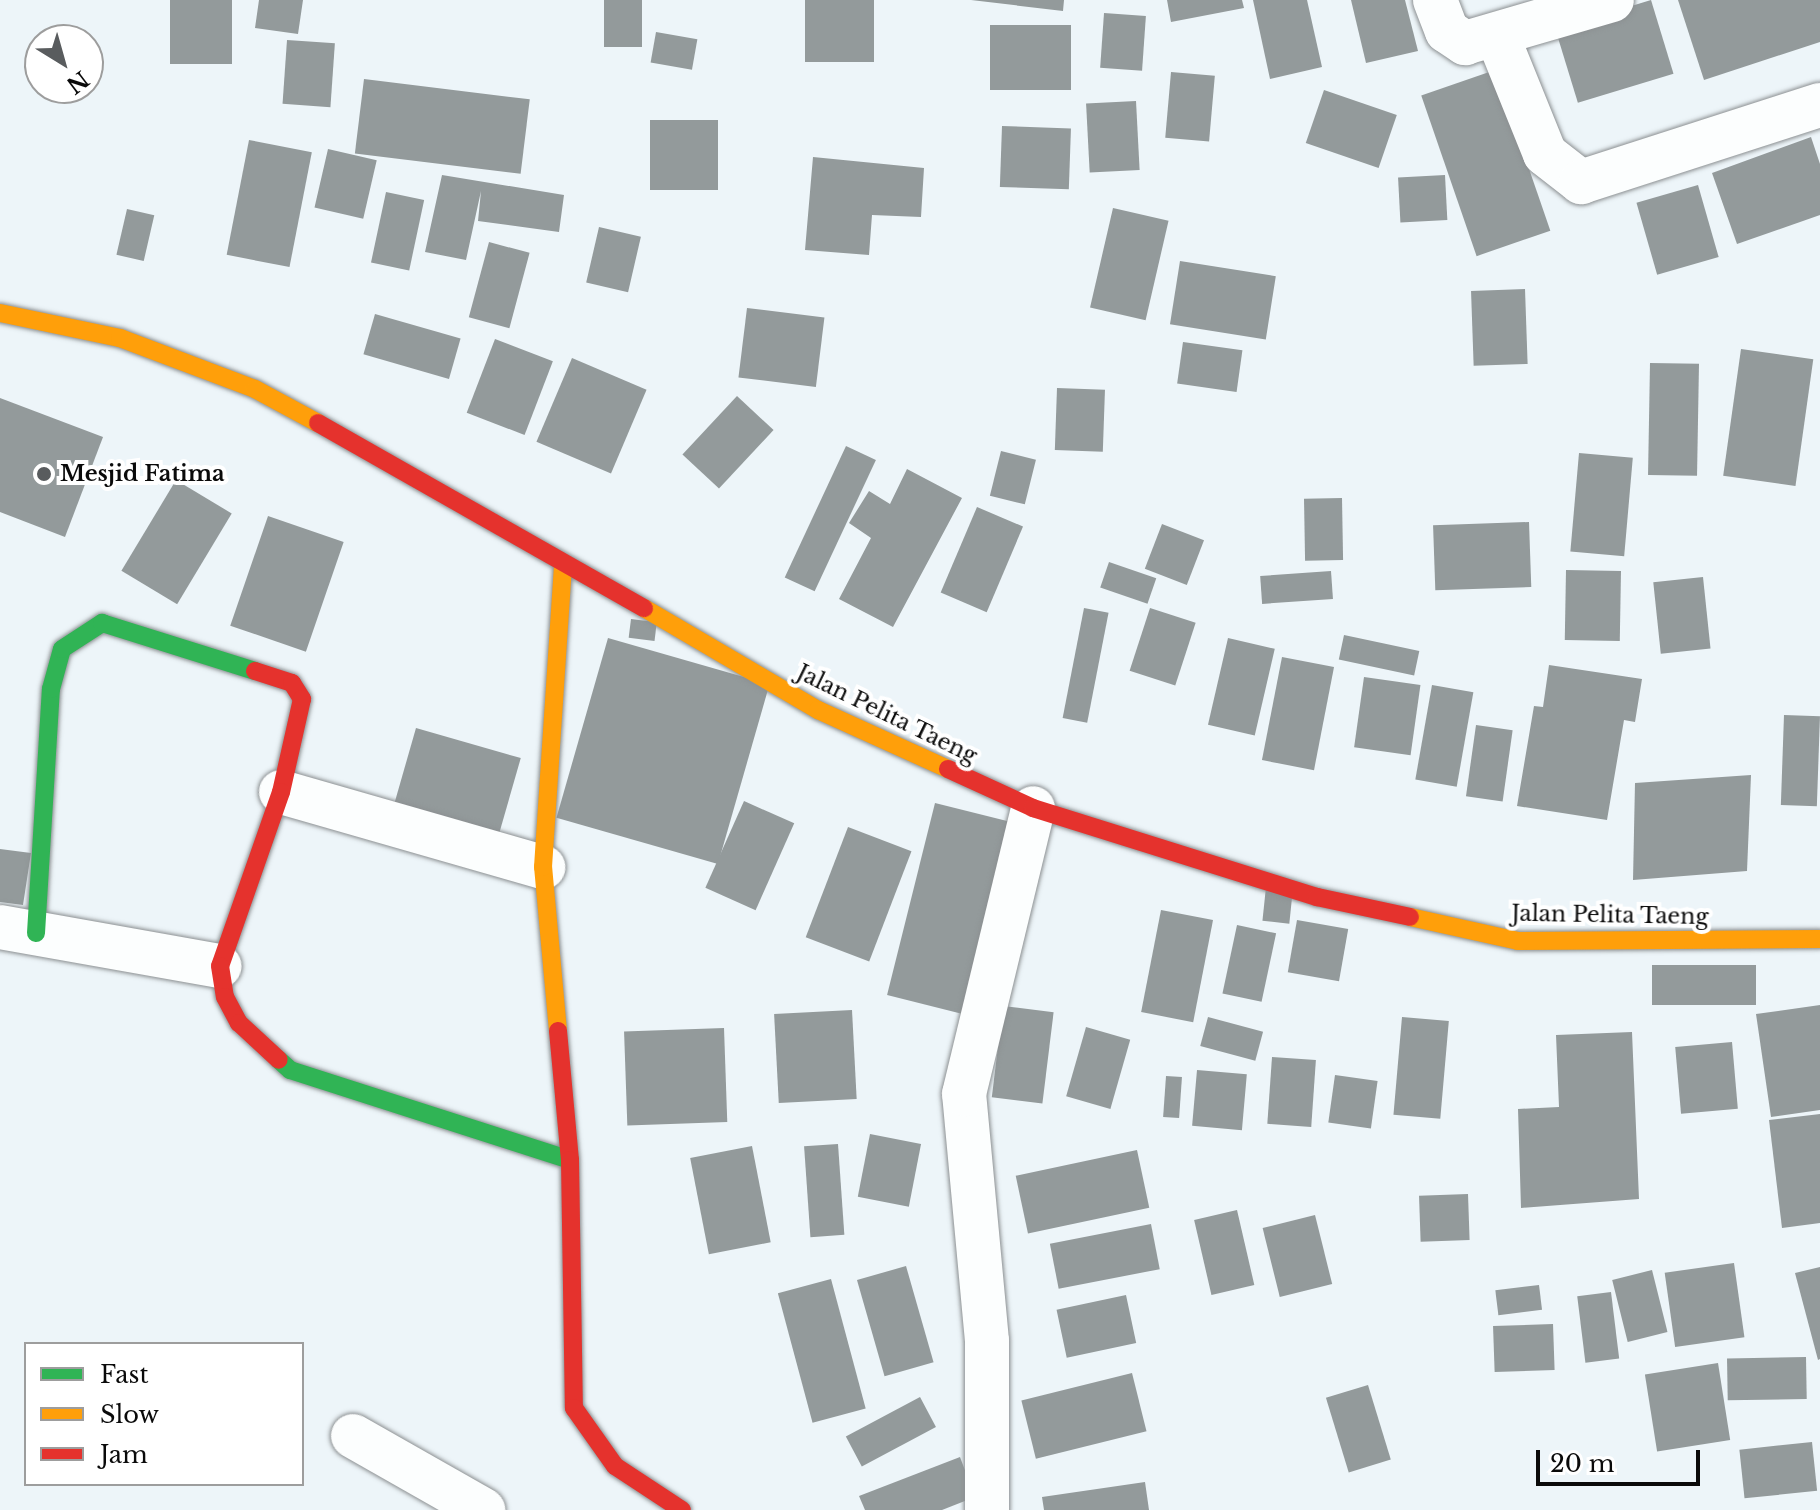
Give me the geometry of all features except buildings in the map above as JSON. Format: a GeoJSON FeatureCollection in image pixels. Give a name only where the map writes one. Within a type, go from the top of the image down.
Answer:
{"type":"FeatureCollection","features":[{"type":"Feature","properties":{"kind":"street"},"geometry":{"type":"LineString","coordinates":[[1435,0],[1454,38],[1465,43],[1612,0]]}},
{"type":"Feature","properties":{"kind":"street"},"geometry":{"type":"LineString","coordinates":[[1497,35],[1545,154],[1581,182],[1820,105]]}},
{"type":"Feature","properties":{"kind":"street","name":"Jalan Pelita Taeng"},"geometry":{"type":"LineString","coordinates":[[0,313],[120,338],[255,389],[440,489],[563,565],[818,710],[1033,808],[1317,897],[1518,941],[1820,939]]}},
{"type":"Feature","properties":{"kind":"street"},"geometry":{"type":"LineString","coordinates":[[563,565],[543,867],[570,1160],[574,1408],[615,1466],[667,1505]]}},
{"type":"Feature","properties":{"kind":"street"},"geometry":{"type":"LineString","coordinates":[[220,966],[18,930],[51,689],[62,649],[88,627],[102,623],[292,683],[302,699],[281,792],[220,966],[225,997],[239,1023],[290,1070],[570,1160]]}},
{"type":"Feature","properties":{"kind":"street"},"geometry":{"type":"LineString","coordinates":[[281,792],[543,867]]}},
{"type":"Feature","properties":{"kind":"street"},"geometry":{"type":"LineString","coordinates":[[987,1510],[987,1341],[964,1094],[1033,808]]}},
{"type":"Feature","properties":{"kind":"street"},"geometry":{"type":"LineString","coordinates":[[353,1436],[483,1510]]}},
{"type":"Feature","properties":{"kind":"traffic: fast"},"geometry":{"type":"LineString","coordinates":[[36,933],[51,689],[62,649],[102,623],[255,671]]}},
{"type":"Feature","properties":{"kind":"traffic: fast"},"geometry":{"type":"LineString","coordinates":[[279,1060],[290,1070],[570,1160]]}},
{"type":"Feature","properties":{"kind":"traffic: slow"},"geometry":{"type":"LineString","coordinates":[[0,313],[120,338],[255,389],[318,423]]}},
{"type":"Feature","properties":{"kind":"traffic: slow"},"geometry":{"type":"LineString","coordinates":[[558,1031],[543,867],[563,565]]}},
{"type":"Feature","properties":{"kind":"traffic: slow"},"geometry":{"type":"LineString","coordinates":[[644,608],[818,710],[948,769]]}},
{"type":"Feature","properties":{"kind":"traffic: slow"},"geometry":{"type":"LineString","coordinates":[[1410,917],[1518,941],[1820,939]]}},
{"type":"Feature","properties":{"kind":"traffic: jam"},"geometry":{"type":"LineString","coordinates":[[318,423],[644,608]]}},
{"type":"Feature","properties":{"kind":"traffic: jam"},"geometry":{"type":"LineString","coordinates":[[255,671],[292,683],[302,699],[281,792],[220,966],[225,997],[239,1023],[279,1060]]}},
{"type":"Feature","properties":{"kind":"traffic: jam"},"geometry":{"type":"LineString","coordinates":[[948,769],[1033,808],[1317,897],[1410,917]]}},
{"type":"Feature","properties":{"kind":"traffic: jam"},"geometry":{"type":"LineString","coordinates":[[558,1031],[570,1160],[574,1408],[615,1466],[682,1510]]}},
{"type":"Feature","properties":{"kind":"place","name":"Mesjid Fatima"},"geometry":{"type":"Point","coordinates":[44,474]}}]}
